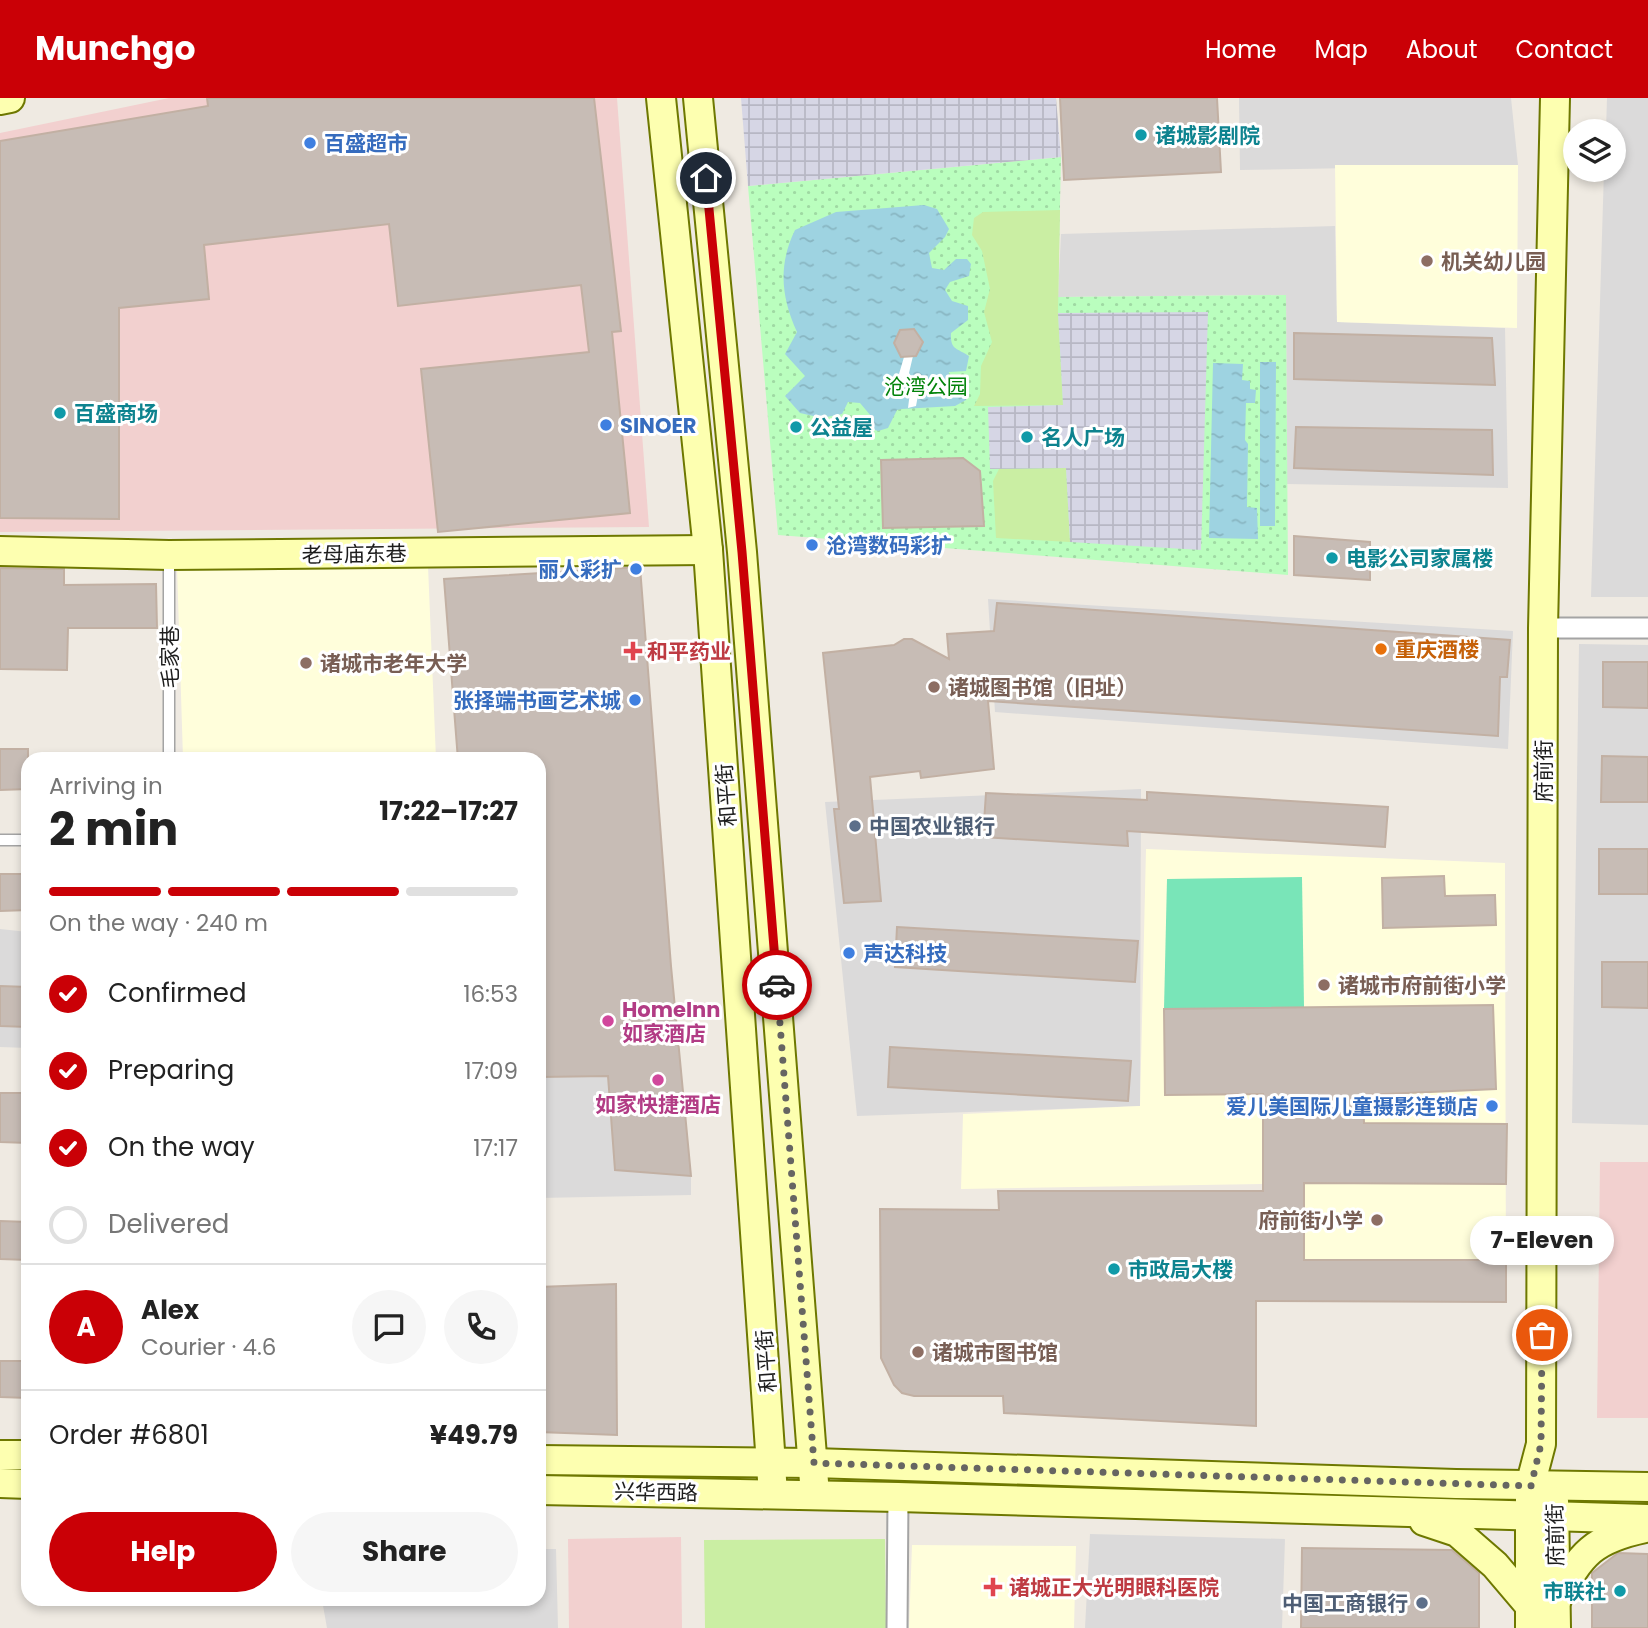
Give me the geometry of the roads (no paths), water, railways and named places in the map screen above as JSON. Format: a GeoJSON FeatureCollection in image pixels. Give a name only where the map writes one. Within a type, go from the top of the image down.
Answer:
{"type":"FeatureCollection","features":[{"type":"Feature","properties":{"kind":"main road"},"geometry":{"type":"LineString","coordinates":[[0,100],[10,98]]}},
{"type":"Feature","properties":{"kind":"main road","name":"和平街"},"geometry":{"type":"LineString","coordinates":[[661,98],[708,550],[773,1463],[773,1494]]}},
{"type":"Feature","properties":{"kind":"main road","name":"和平街"},"geometry":{"type":"LineString","coordinates":[[698,98],[742,552],[815,1495]]}},
{"type":"Feature","properties":{"kind":"main road","name":"府前街"},"geometry":{"type":"LineString","coordinates":[[1543,1616],[1543,628],[1555,98]]}},
{"type":"Feature","properties":{"kind":"main road","name":"老母庙东巷"},"geometry":{"type":"LineString","coordinates":[[0,551],[169,555],[708,550]]}},
{"type":"Feature","properties":{"kind":"main road"},"geometry":{"type":"LineString","coordinates":[[0,1454],[21,1455]]}},
{"type":"Feature","properties":{"kind":"main road"},"geometry":{"type":"LineString","coordinates":[[546,1461],[814,1463],[1648,1487]]}},
{"type":"Feature","properties":{"kind":"main road"},"geometry":{"type":"LineString","coordinates":[[0,1483],[21,1483]]}},
{"type":"Feature","properties":{"kind":"main road","name":"兴华西路"},"geometry":{"type":"LineString","coordinates":[[546,1490],[898,1497],[1648,1519]]}},
{"type":"Feature","properties":{"kind":"main road"},"geometry":{"type":"LineString","coordinates":[[1395,1511],[1457,1532],[1495,1565],[1543,1616],[1577,1561],[1596,1544],[1614,1535],[1648,1527]]}},
{"type":"Feature","properties":{"kind":"street"},"geometry":{"type":"LineString","coordinates":[[1543,628],[1648,628]]}},
{"type":"Feature","properties":{"kind":"street"},"geometry":{"type":"LineString","coordinates":[[897,1628],[898,1497]]}},
{"type":"Feature","properties":{"kind":"lane","name":"毛家巷"},"geometry":{"type":"LineString","coordinates":[[169,555],[169,752]]}},
{"type":"Feature","properties":{"kind":"lane"},"geometry":{"type":"LineString","coordinates":[[0,840],[21,840]]}},
{"type":"Feature","properties":{"kind":"water"},"geometry":{"type":"Polygon","coordinates":[[[924,205],[937,209],[949,229],[929,253],[932,268],[944,270],[956,259],[967,259],[971,264],[969,276],[950,282],[945,290],[952,301],[968,306],[968,320],[951,333],[953,346],[969,356],[966,371],[949,372],[952,382],[968,392],[966,400],[955,406],[897,410],[888,428],[878,431],[865,426],[871,416],[860,403],[848,402],[842,414],[822,418],[800,413],[785,396],[805,376],[785,354],[797,332],[788,306],[784,281],[786,256],[795,230],[836,212],[924,205]]]}},
{"type":"Feature","properties":{"kind":"water"},"geometry":{"type":"Polygon","coordinates":[[[1260,362],[1276,362],[1275,526],[1260,526],[1260,362]]]}},
{"type":"Feature","properties":{"kind":"water"},"geometry":{"type":"Polygon","coordinates":[[[1213,363],[1243,364],[1242,380],[1250,381],[1250,389],[1256,390],[1255,403],[1246,403],[1245,440],[1248,444],[1247,507],[1257,508],[1258,539],[1209,538],[1213,363]]]}},
{"type":"Feature","properties":{"kind":"place","name":"诸城影剧院"},"geometry":{"type":"Point","coordinates":[1141,135]}},
{"type":"Feature","properties":{"kind":"place","name":"百盛超市"},"geometry":{"type":"Point","coordinates":[310,143]}},
{"type":"Feature","properties":{"kind":"place","name":"机关幼儿园"},"geometry":{"type":"Point","coordinates":[1427,261]}},
{"type":"Feature","properties":{"kind":"place","name":"百盛商场"},"geometry":{"type":"Point","coordinates":[60,413]}},
{"type":"Feature","properties":{"kind":"place","name":"SINOER"},"geometry":{"type":"Point","coordinates":[606,425]}},
{"type":"Feature","properties":{"kind":"place","name":"公益屋"},"geometry":{"type":"Point","coordinates":[796,427]}},
{"type":"Feature","properties":{"kind":"place","name":"名人广场"},"geometry":{"type":"Point","coordinates":[1027,437]}},
{"type":"Feature","properties":{"kind":"place","name":"沧湾数码彩扩"},"geometry":{"type":"Point","coordinates":[812,545]}},
{"type":"Feature","properties":{"kind":"place","name":"电影公司家属楼"},"geometry":{"type":"Point","coordinates":[1332,558]}},
{"type":"Feature","properties":{"kind":"place","name":"丽人彩扩"},"geometry":{"type":"Point","coordinates":[636,569]}},
{"type":"Feature","properties":{"kind":"place","name":"重庆酒楼"},"geometry":{"type":"Point","coordinates":[1381,649]}},
{"type":"Feature","properties":{"kind":"place","name":"和平药业"},"geometry":{"type":"Point","coordinates":[633,651]}},
{"type":"Feature","properties":{"kind":"place","name":"诸城市老年大学"},"geometry":{"type":"Point","coordinates":[306,663]}},
{"type":"Feature","properties":{"kind":"place","name":"诸城图书馆（旧址）"},"geometry":{"type":"Point","coordinates":[934,687]}},
{"type":"Feature","properties":{"kind":"place","name":"张择端书画艺术城"},"geometry":{"type":"Point","coordinates":[635,700]}},
{"type":"Feature","properties":{"kind":"place","name":"中国农业银行"},"geometry":{"type":"Point","coordinates":[855,826]}},
{"type":"Feature","properties":{"kind":"place","name":"声达科技"},"geometry":{"type":"Point","coordinates":[849,953]}},
{"type":"Feature","properties":{"kind":"place","name":"诸城市府前街小学"},"geometry":{"type":"Point","coordinates":[1324,985]}},
{"type":"Feature","properties":{"kind":"place","name":"HomeInn 如家酒店"},"geometry":{"type":"Point","coordinates":[608,1021]}},
{"type":"Feature","properties":{"kind":"place","name":"如家快捷酒店"},"geometry":{"type":"Point","coordinates":[658,1080]}},
{"type":"Feature","properties":{"kind":"place","name":"爱儿美国际儿童摄影连锁店"},"geometry":{"type":"Point","coordinates":[1492,1106]}},
{"type":"Feature","properties":{"kind":"place","name":"府前街小学"},"geometry":{"type":"Point","coordinates":[1377,1220]}},
{"type":"Feature","properties":{"kind":"place","name":"市政局大楼"},"geometry":{"type":"Point","coordinates":[1114,1269]}},
{"type":"Feature","properties":{"kind":"place","name":"7-Eleven"},"geometry":{"type":"Point","coordinates":[1542,1335]}},
{"type":"Feature","properties":{"kind":"place","name":"诸城市图书馆"},"geometry":{"type":"Point","coordinates":[918,1352]}},
{"type":"Feature","properties":{"kind":"place","name":"诸城正大光明眼科医院"},"geometry":{"type":"Point","coordinates":[993,1587]}},
{"type":"Feature","properties":{"kind":"place","name":"市联社"},"geometry":{"type":"Point","coordinates":[1620,1591]}},
{"type":"Feature","properties":{"kind":"place","name":"中国工商银行"},"geometry":{"type":"Point","coordinates":[1422,1603]}},
{"type":"Feature","properties":{"kind":"park label","name":"沧湾公园"},"geometry":{"type":"Point","coordinates":[926,386]}}]}
